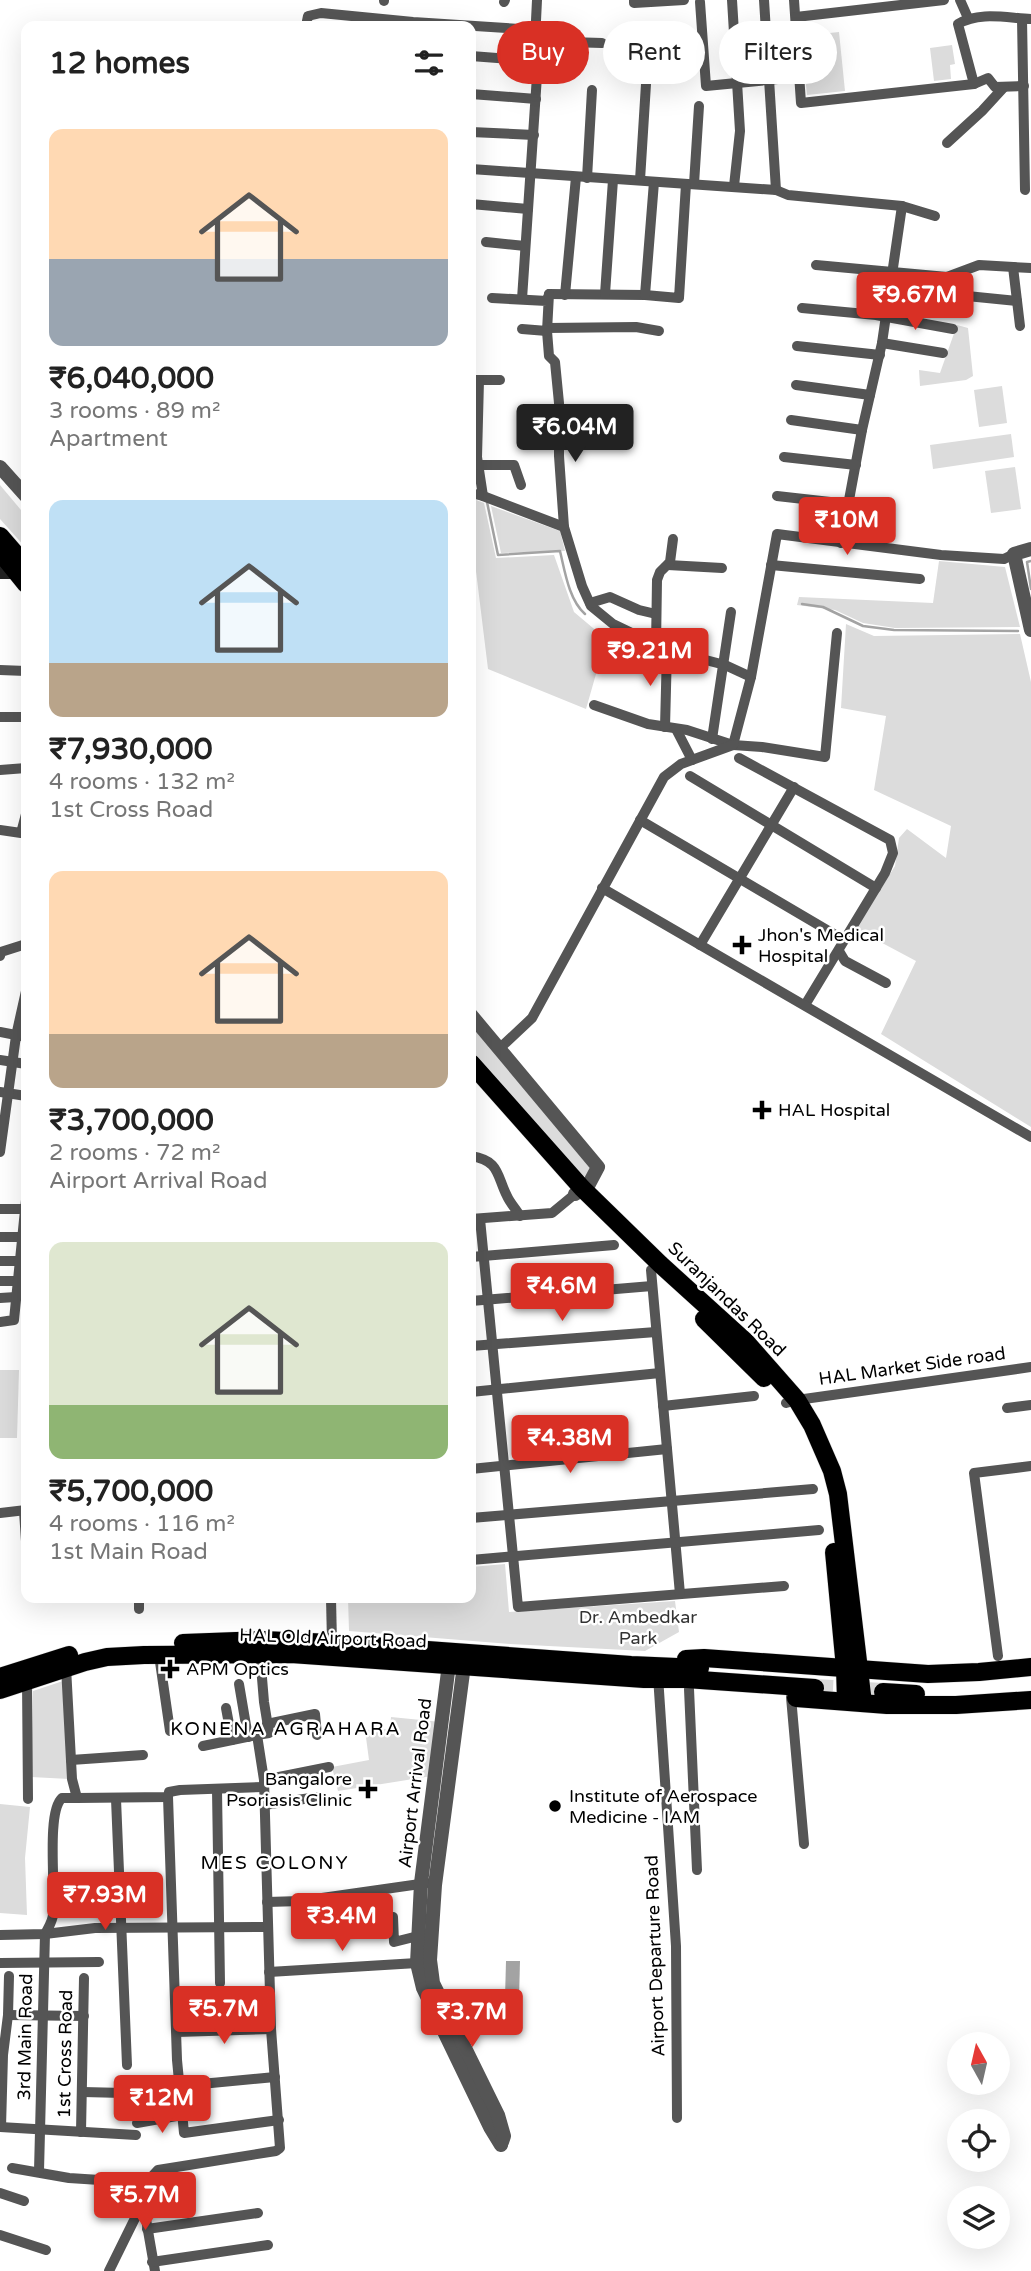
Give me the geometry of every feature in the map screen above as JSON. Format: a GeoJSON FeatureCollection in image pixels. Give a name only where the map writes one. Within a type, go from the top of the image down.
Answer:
{"type":"FeatureCollection","features":[{"type":"Feature","properties":{"kind":"main road"},"geometry":{"type":"LineString","coordinates":[[0,536],[14,566]]}},
{"type":"Feature","properties":{"kind":"main road","name":"Suranjandas Road"},"geometry":{"type":"LineString","coordinates":[[476,1069],[579,1191]]}},
{"type":"Feature","properties":{"kind":"main road","name":"Suranjandas Road"},"geometry":{"type":"LineString","coordinates":[[476,1083],[654,1273],[746,1342],[812,1425],[838,1494],[854,1702]]}},
{"type":"Feature","properties":{"kind":"main road","name":"HAL Old Airport Road"},"geometry":{"type":"LineString","coordinates":[[0,1677],[41,1663],[107,1652],[263,1640],[332,1643],[662,1675]]}},
{"type":"Feature","properties":{"kind":"main road","name":"HAL Old Airport Road"},"geometry":{"type":"LineString","coordinates":[[0,1690],[107,1652],[159,1655],[290,1654],[662,1675]]}},
{"type":"Feature","properties":{"kind":"main road"},"geometry":{"type":"LineString","coordinates":[[662,1675],[678,1660],[704,1658],[939,1674],[1031,1667]]}},
{"type":"Feature","properties":{"kind":"main road"},"geometry":{"type":"LineString","coordinates":[[662,1675],[815,1682]]}},
{"type":"Feature","properties":{"kind":"main road"},"geometry":{"type":"LineString","coordinates":[[662,1675],[689,1689],[854,1702],[956,1705],[1031,1700]]}},
{"type":"Feature","properties":{"kind":"main road"},"geometry":{"type":"LineString","coordinates":[[1031,1675],[883,1686],[959,1694],[1031,1689]]}},
{"type":"Feature","properties":{"kind":"street"},"geometry":{"type":"LineString","coordinates":[[536,21],[537,0]]}},
{"type":"Feature","properties":{"kind":"street"},"geometry":{"type":"LineString","coordinates":[[634,0],[634,3],[684,0]]}},
{"type":"Feature","properties":{"kind":"street"},"geometry":{"type":"LineString","coordinates":[[732,0],[733,21]]}},
{"type":"Feature","properties":{"kind":"street"},"geometry":{"type":"LineString","coordinates":[[764,0],[765,21]]}},
{"type":"Feature","properties":{"kind":"street"},"geometry":{"type":"LineString","coordinates":[[794,0],[796,21]]}},
{"type":"Feature","properties":{"kind":"street"},"geometry":{"type":"LineString","coordinates":[[796,16],[944,0]]}},
{"type":"Feature","properties":{"kind":"street"},"geometry":{"type":"LineString","coordinates":[[960,0],[968,18]]}},
{"type":"Feature","properties":{"kind":"street"},"geometry":{"type":"LineString","coordinates":[[700,2],[706,86],[727,84]]}},
{"type":"Feature","properties":{"kind":"street"},"geometry":{"type":"LineString","coordinates":[[307,21],[308,16],[321,13],[403,21]]}},
{"type":"Feature","properties":{"kind":"street"},"geometry":{"type":"LineString","coordinates":[[975,83],[958,24],[968,18],[998,16],[1027,19],[1024,86],[1025,190]]}},
{"type":"Feature","properties":{"kind":"street"},"geometry":{"type":"LineString","coordinates":[[476,29],[497,32]]}},
{"type":"Feature","properties":{"kind":"street"},"geometry":{"type":"LineString","coordinates":[[589,42],[602,43]]}},
{"type":"Feature","properties":{"kind":"street"},"geometry":{"type":"LineString","coordinates":[[476,56],[497,58]]}},
{"type":"Feature","properties":{"kind":"street"},"geometry":{"type":"LineString","coordinates":[[800,84],[801,103],[975,83],[988,79],[995,87],[1024,86]]}},
{"type":"Feature","properties":{"kind":"street"},"geometry":{"type":"LineString","coordinates":[[522,299],[537,84]]}},
{"type":"Feature","properties":{"kind":"street"},"geometry":{"type":"LineString","coordinates":[[640,180],[646,84]]}},
{"type":"Feature","properties":{"kind":"street"},"geometry":{"type":"LineString","coordinates":[[734,186],[740,131],[737,84]]}},
{"type":"Feature","properties":{"kind":"street"},"geometry":{"type":"LineString","coordinates":[[769,84],[776,190]]}},
{"type":"Feature","properties":{"kind":"street"},"geometry":{"type":"LineString","coordinates":[[947,143],[982,111],[1004,86]]}},
{"type":"Feature","properties":{"kind":"street"},"geometry":{"type":"LineString","coordinates":[[565,295],[592,89]]}},
{"type":"Feature","properties":{"kind":"street"},"geometry":{"type":"LineString","coordinates":[[476,94],[536,99]]}},
{"type":"Feature","properties":{"kind":"street"},"geometry":{"type":"LineString","coordinates":[[549,294],[645,295],[679,299],[699,106]]}},
{"type":"Feature","properties":{"kind":"street"},"geometry":{"type":"LineString","coordinates":[[476,132],[534,135]]}},
{"type":"Feature","properties":{"kind":"street"},"geometry":{"type":"LineString","coordinates":[[476,169],[776,190],[788,195],[902,206],[935,216]]}},
{"type":"Feature","properties":{"kind":"street"},"geometry":{"type":"LineString","coordinates":[[605,294],[613,180]]}},
{"type":"Feature","properties":{"kind":"street"},"geometry":{"type":"LineString","coordinates":[[645,295],[654,182]]}},
{"type":"Feature","properties":{"kind":"street"},"geometry":{"type":"LineString","coordinates":[[476,204],[528,209]]}},
{"type":"Feature","properties":{"kind":"street"},"geometry":{"type":"LineString","coordinates":[[841,543],[862,430],[881,349],[902,206]]}},
{"type":"Feature","properties":{"kind":"street"},"geometry":{"type":"LineString","coordinates":[[486,242],[525,246]]}},
{"type":"Feature","properties":{"kind":"street"},"geometry":{"type":"LineString","coordinates":[[816,265],[947,278],[979,265],[1031,268]]}},
{"type":"Feature","properties":{"kind":"street"},"geometry":{"type":"LineString","coordinates":[[1013,267],[1020,326]]}},
{"type":"Feature","properties":{"kind":"street"},"geometry":{"type":"LineString","coordinates":[[492,298],[547,301],[549,294]]}},
{"type":"Feature","properties":{"kind":"street"},"geometry":{"type":"LineString","coordinates":[[549,294],[547,329],[549,356],[555,362],[559,403],[559,456],[564,527],[590,603],[613,624],[661,648],[725,665],[751,677]]}},
{"type":"Feature","properties":{"kind":"street"},"geometry":{"type":"LineString","coordinates":[[968,296],[1017,301]]}},
{"type":"Feature","properties":{"kind":"street"},"geometry":{"type":"LineString","coordinates":[[802,308],[953,329]]}},
{"type":"Feature","properties":{"kind":"street"},"geometry":{"type":"LineString","coordinates":[[522,329],[636,327],[659,331]]}},
{"type":"Feature","properties":{"kind":"street"},"geometry":{"type":"LineString","coordinates":[[797,346],[943,353]]}},
{"type":"Feature","properties":{"kind":"street"},"geometry":{"type":"LineString","coordinates":[[476,380],[499,380]]}},
{"type":"Feature","properties":{"kind":"street"},"geometry":{"type":"LineString","coordinates":[[796,385],[870,395]]}},
{"type":"Feature","properties":{"kind":"street"},"geometry":{"type":"LineString","coordinates":[[476,408],[478,465],[483,496]]}},
{"type":"Feature","properties":{"kind":"street"},"geometry":{"type":"LineString","coordinates":[[791,420],[862,430]]}},
{"type":"Feature","properties":{"kind":"street"},"geometry":{"type":"LineString","coordinates":[[784,457],[856,465]]}},
{"type":"Feature","properties":{"kind":"street"},"geometry":{"type":"LineString","coordinates":[[478,465],[514,465],[521,485]]}},
{"type":"Feature","properties":{"kind":"street"},"geometry":{"type":"LineString","coordinates":[[0,467],[21,490]]}},
{"type":"Feature","properties":{"kind":"street"},"geometry":{"type":"LineString","coordinates":[[476,494],[564,527]]}},
{"type":"Feature","properties":{"kind":"street"},"geometry":{"type":"LineString","coordinates":[[777,496],[848,504]]}},
{"type":"Feature","properties":{"kind":"street"},"geometry":{"type":"LineString","coordinates":[[733,745],[751,677],[777,534],[966,557],[1004,559],[1031,549]]}},
{"type":"Feature","properties":{"kind":"street"},"geometry":{"type":"LineString","coordinates":[[673,540],[668,565],[660,572],[657,580],[656,614],[670,728],[692,760]]}},
{"type":"Feature","properties":{"kind":"street"},"geometry":{"type":"LineString","coordinates":[[1014,555],[1029,609],[1031,630]]}},
{"type":"Feature","properties":{"kind":"street"},"geometry":{"type":"LineString","coordinates":[[668,565],[722,568]]}},
{"type":"Feature","properties":{"kind":"street"},"geometry":{"type":"LineString","coordinates":[[771,565],[920,579]]}},
{"type":"Feature","properties":{"kind":"street"},"geometry":{"type":"LineString","coordinates":[[590,603],[610,597],[639,610],[656,614]]}},
{"type":"Feature","properties":{"kind":"street"},"geometry":{"type":"LineString","coordinates":[[712,740],[731,612]]}},
{"type":"Feature","properties":{"kind":"street"},"geometry":{"type":"LineString","coordinates":[[594,705],[648,724],[733,745],[825,757],[837,633]]}},
{"type":"Feature","properties":{"kind":"street"},"geometry":{"type":"LineString","coordinates":[[0,670],[21,671]]}},
{"type":"Feature","properties":{"kind":"street"},"geometry":{"type":"LineString","coordinates":[[0,717],[21,717]]}},
{"type":"Feature","properties":{"kind":"street"},"geometry":{"type":"LineString","coordinates":[[499,1049],[532,1017],[664,777],[681,764],[733,745]]}},
{"type":"Feature","properties":{"kind":"street"},"geometry":{"type":"LineString","coordinates":[[739,758],[890,840],[893,853],[876,888],[805,1006]]}},
{"type":"Feature","properties":{"kind":"street"},"geometry":{"type":"LineString","coordinates":[[0,769],[21,768]]}},
{"type":"Feature","properties":{"kind":"street"},"geometry":{"type":"LineString","coordinates":[[690,776],[876,888]]}},
{"type":"Feature","properties":{"kind":"street"},"geometry":{"type":"LineString","coordinates":[[700,944],[794,787]]}},
{"type":"Feature","properties":{"kind":"street"},"geometry":{"type":"LineString","coordinates":[[640,820],[739,878],[842,945],[845,961],[886,983]]}},
{"type":"Feature","properties":{"kind":"street"},"geometry":{"type":"LineString","coordinates":[[0,830],[21,833]]}},
{"type":"Feature","properties":{"kind":"street"},"geometry":{"type":"LineString","coordinates":[[602,888],[1031,1137]]}},
{"type":"Feature","properties":{"kind":"street"},"geometry":{"type":"LineString","coordinates":[[0,951],[21,945]]}},
{"type":"Feature","properties":{"kind":"street"},"geometry":{"type":"LineString","coordinates":[[476,1021],[598,1167],[589,1184],[552,1213],[476,1219]]}},
{"type":"Feature","properties":{"kind":"street"},"geometry":{"type":"LineString","coordinates":[[0,1032],[21,1037],[5,1093],[0,1152]]}},
{"type":"Feature","properties":{"kind":"street"},"geometry":{"type":"LineString","coordinates":[[0,1060],[21,1063]]}},
{"type":"Feature","properties":{"kind":"street"},"geometry":{"type":"LineString","coordinates":[[476,1158],[493,1164],[501,1177],[508,1199],[520,1216]]}},
{"type":"Feature","properties":{"kind":"street"},"geometry":{"type":"LineString","coordinates":[[0,1209],[21,1206]]}},
{"type":"Feature","properties":{"kind":"street"},"geometry":{"type":"LineString","coordinates":[[476,1223],[484,1256],[517,1607],[784,1586]]}},
{"type":"Feature","properties":{"kind":"street"},"geometry":{"type":"LineString","coordinates":[[0,1237],[21,1237]]}},
{"type":"Feature","properties":{"kind":"street"},"geometry":{"type":"LineString","coordinates":[[476,1257],[614,1245]]}},
{"type":"Feature","properties":{"kind":"street"},"geometry":{"type":"LineString","coordinates":[[0,1261],[21,1261]]}},
{"type":"Feature","properties":{"kind":"street"},"geometry":{"type":"LineString","coordinates":[[0,1322],[15,1320],[21,1266]]}},
{"type":"Feature","properties":{"kind":"street"},"geometry":{"type":"LineString","coordinates":[[476,1300],[654,1273],[656,1332],[680,1594]]}},
{"type":"Feature","properties":{"kind":"street"},"geometry":{"type":"LineString","coordinates":[[0,1282],[18,1281]]}},
{"type":"Feature","properties":{"kind":"street"},"geometry":{"type":"LineString","coordinates":[[0,1298],[16,1297]]}},
{"type":"Feature","properties":{"kind":"street"},"geometry":{"type":"LineString","coordinates":[[476,1346],[656,1332]]}},
{"type":"Feature","properties":{"kind":"street","name":"HAL Market Side road"},"geometry":{"type":"LineString","coordinates":[[792,1401],[1031,1367]]}},
{"type":"Feature","properties":{"kind":"street"},"geometry":{"type":"LineString","coordinates":[[476,1391],[660,1373]]}},
{"type":"Feature","properties":{"kind":"street"},"geometry":{"type":"LineString","coordinates":[[663,1406],[754,1396]]}},
{"type":"Feature","properties":{"kind":"street"},"geometry":{"type":"LineString","coordinates":[[1007,1408],[1031,1405]]}},
{"type":"Feature","properties":{"kind":"street"},"geometry":{"type":"LineString","coordinates":[[476,1469],[667,1449]]}},
{"type":"Feature","properties":{"kind":"street"},"geometry":{"type":"LineString","coordinates":[[998,1656],[974,1473],[1031,1466]]}},
{"type":"Feature","properties":{"kind":"street"},"geometry":{"type":"LineString","coordinates":[[476,1518],[813,1489]]}},
{"type":"Feature","properties":{"kind":"street"},"geometry":{"type":"LineString","coordinates":[[0,1513],[21,1511]]}},
{"type":"Feature","properties":{"kind":"street"},"geometry":{"type":"LineString","coordinates":[[476,1560],[819,1530]]}},
{"type":"Feature","properties":{"kind":"street"},"geometry":{"type":"LineString","coordinates":[[331,1603],[332,1643]]}},
{"type":"Feature","properties":{"kind":"street"},"geometry":{"type":"LineString","coordinates":[[202,1746],[269,1733],[261,1666],[263,1654]]}},
{"type":"Feature","properties":{"kind":"street"},"geometry":{"type":"LineString","coordinates":[[159,1655],[170,1731]]}},
{"type":"Feature","properties":{"kind":"street","name":"Airport Arrival Road"},"geometry":{"type":"LineString","coordinates":[[428,1883],[433,1983],[498,2115],[504,2136],[501,2145],[423,1988],[417,1963],[418,1936],[428,1883],[457,1665]]}},
{"type":"Feature","properties":{"kind":"street"},"geometry":{"type":"LineString","coordinates":[[66,1667],[72,1779],[77,1798]]}},
{"type":"Feature","properties":{"kind":"street","name":"Airport Departure Road"},"geometry":{"type":"LineString","coordinates":[[662,1675],[676,1946],[677,2118]]}},
{"type":"Feature","properties":{"kind":"street"},"geometry":{"type":"LineString","coordinates":[[27,1681],[28,1799]]}},
{"type":"Feature","properties":{"kind":"street"},"geometry":{"type":"LineString","coordinates":[[109,2271],[142,2202],[146,2183],[158,2170],[280,2148],[271,2029],[264,1784],[239,1684]]}},
{"type":"Feature","properties":{"kind":"street"},"geometry":{"type":"LineString","coordinates":[[689,1689],[697,1870]]}},
{"type":"Feature","properties":{"kind":"street"},"geometry":{"type":"LineString","coordinates":[[791,1697],[804,1844]]}},
{"type":"Feature","properties":{"kind":"street"},"geometry":{"type":"LineString","coordinates":[[226,1708],[232,1740]]}},
{"type":"Feature","properties":{"kind":"street"},"geometry":{"type":"LineString","coordinates":[[267,1724],[315,1714],[317,1735]]}},
{"type":"Feature","properties":{"kind":"street"},"geometry":{"type":"LineString","coordinates":[[72,1760],[143,1755]]}},
{"type":"Feature","properties":{"kind":"street"},"geometry":{"type":"LineString","coordinates":[[279,2120],[184,2133],[177,2032],[168,1797],[169,1792],[180,1790],[217,1790],[264,1784],[329,1767]]}},
{"type":"Feature","properties":{"kind":"street","name":"3rd Main Road"},"geometry":{"type":"LineString","coordinates":[[39,2171],[45,1934],[53,1917],[55,1811],[57,1802],[72,1779]]}},
{"type":"Feature","properties":{"kind":"street"},"geometry":{"type":"LineString","coordinates":[[217,1790],[220,1983]]}},
{"type":"Feature","properties":{"kind":"street"},"geometry":{"type":"LineString","coordinates":[[62,1798],[168,1797]]}},
{"type":"Feature","properties":{"kind":"street"},"geometry":{"type":"LineString","coordinates":[[264,1805],[317,1797]]}},
{"type":"Feature","properties":{"kind":"street"},"geometry":{"type":"LineString","coordinates":[[116,1799],[127,2065]]}},
{"type":"Feature","properties":{"kind":"street"},"geometry":{"type":"LineString","coordinates":[[267,1902],[301,1901],[428,1883]]}},
{"type":"Feature","properties":{"kind":"street"},"geometry":{"type":"LineString","coordinates":[[365,1918],[393,1917],[394,1942],[418,1936]]}},
{"type":"Feature","properties":{"kind":"street"},"geometry":{"type":"LineString","coordinates":[[0,1935],[45,1934],[95,1928],[267,1927]]}},
{"type":"Feature","properties":{"kind":"street"},"geometry":{"type":"LineString","coordinates":[[0,1963],[99,1962]]}},
{"type":"Feature","properties":{"kind":"street"},"geometry":{"type":"LineString","coordinates":[[269,1972],[417,1963]]}},
{"type":"Feature","properties":{"kind":"street"},"geometry":{"type":"LineString","coordinates":[[9,1976],[4,1989],[8,2015],[2,2055],[1,2127],[81,2132],[136,2129],[182,2115]]}},
{"type":"Feature","properties":{"kind":"street","name":"1st Cross Road"},"geometry":{"type":"LineString","coordinates":[[81,2132],[84,1978]]}},
{"type":"Feature","properties":{"kind":"street"},"geometry":{"type":"LineString","coordinates":[[8,2015],[84,2016]]}},
{"type":"Feature","properties":{"kind":"street"},"geometry":{"type":"LineString","coordinates":[[177,2032],[271,2029]]}},
{"type":"Feature","properties":{"kind":"street"},"geometry":{"type":"LineString","coordinates":[[180,2086],[275,2077]]}},
{"type":"Feature","properties":{"kind":"street"},"geometry":{"type":"LineString","coordinates":[[83,2092],[124,2093]]}},
{"type":"Feature","properties":{"kind":"street"},"geometry":{"type":"LineString","coordinates":[[12,2168],[69,2178],[146,2183]]}},
{"type":"Feature","properties":{"kind":"street"},"geometry":{"type":"LineString","coordinates":[[0,2193],[24,2201]]}},
{"type":"Feature","properties":{"kind":"street"},"geometry":{"type":"LineString","coordinates":[[142,2202],[153,2266],[268,2245]]}},
{"type":"Feature","properties":{"kind":"street"},"geometry":{"type":"LineString","coordinates":[[147,2229],[258,2213]]}},
{"type":"Feature","properties":{"kind":"street"},"geometry":{"type":"LineString","coordinates":[[0,2235],[46,2250]]}},
{"type":"Feature","properties":{"kind":"green space"},"geometry":{"type":"Polygon","coordinates":[[[837,32],[845,91],[807,95],[806,84],[837,84],[837,32]]]}},
{"type":"Feature","properties":{"kind":"green space"},"geometry":{"type":"Polygon","coordinates":[[[952,45],[955,64],[950,65],[951,79],[934,81],[930,48],[952,45]]]}},
{"type":"Feature","properties":{"kind":"green space"},"geometry":{"type":"Polygon","coordinates":[[[957,325],[968,328],[973,376],[966,380],[920,386],[919,370],[940,373],[957,325]]]}},
{"type":"Feature","properties":{"kind":"green space"},"geometry":{"type":"Polygon","coordinates":[[[1002,386],[1007,423],[979,427],[974,390],[1002,386]]]}},
{"type":"Feature","properties":{"kind":"green space"},"geometry":{"type":"Polygon","coordinates":[[[1011,434],[1014,457],[933,469],[930,445],[1011,434]]]}},
{"type":"Feature","properties":{"kind":"green space"},"geometry":{"type":"Polygon","coordinates":[[[1015,467],[1021,509],[991,513],[985,471],[1015,467]]]}},
{"type":"Feature","properties":{"kind":"green space"},"geometry":{"type":"Polygon","coordinates":[[[0,485],[21,510],[21,542],[0,519],[0,485]]]}},
{"type":"Feature","properties":{"kind":"green space"},"geometry":{"type":"Polygon","coordinates":[[[476,500],[484,503],[496,558],[554,555],[574,612],[606,639],[586,709],[488,669],[476,571],[476,500]]]}},
{"type":"Feature","properties":{"kind":"green space"},"geometry":{"type":"Polygon","coordinates":[[[491,506],[560,531],[565,551],[501,553],[491,506]]]}},
{"type":"Feature","properties":{"kind":"green space"},"geometry":{"type":"Polygon","coordinates":[[[939,561],[1005,567],[1020,627],[895,628],[863,623],[835,610],[797,605],[799,597],[933,603],[939,561]]]}},
{"type":"Feature","properties":{"kind":"green space"},"geometry":{"type":"Polygon","coordinates":[[[846,624],[874,636],[1020,634],[1031,682],[1031,1127],[881,1034],[916,961],[856,929],[895,866],[899,838],[907,829],[946,858],[951,826],[874,790],[886,716],[841,708],[846,624]]]}},
{"type":"Feature","properties":{"kind":"green space"},"geometry":{"type":"Polygon","coordinates":[[[476,1029],[591,1167],[590,1176],[578,1176],[476,1058],[476,1029]]]}},
{"type":"Feature","properties":{"kind":"green space"},"geometry":{"type":"Polygon","coordinates":[[[0,1370],[19,1370],[17,1438],[0,1438],[0,1370]]]}},
{"type":"Feature","properties":{"kind":"green space","name":"Dr. Ambedkar Park"},"geometry":{"type":"Polygon","coordinates":[[[505,1564],[509,1612],[675,1601],[679,1632],[645,1651],[510,1644],[349,1631],[348,1603],[476,1603],[476,1567],[505,1564]]]}},
{"type":"Feature","properties":{"kind":"green space"},"geometry":{"type":"Polygon","coordinates":[[[63,1681],[69,1779],[31,1777],[33,1691],[63,1681]]]}},
{"type":"Feature","properties":{"kind":"green space"},"geometry":{"type":"Polygon","coordinates":[[[391,1717],[441,1722],[432,1776],[338,1791],[332,1767],[369,1760],[365,1730],[390,1729],[391,1717]]]}},
{"type":"Feature","properties":{"kind":"green space"},"geometry":{"type":"Polygon","coordinates":[[[0,1804],[30,1807],[25,1858],[27,1915],[0,1913],[0,1804]]]}},
{"type":"Feature","properties":{"kind":"shaded area"},"geometry":{"type":"Polygon","coordinates":[[[506,1961],[520,1961],[519,1999],[505,1998],[506,1961]]]}},
{"type":"Feature","properties":{"kind":"waterway"},"geometry":{"type":"LineString","coordinates":[[487,502],[498,555],[560,551],[571,593],[585,614]]}},
{"type":"Feature","properties":{"kind":"waterway"},"geometry":{"type":"LineString","coordinates":[[1031,561],[1027,562],[1031,589]]}},
{"type":"Feature","properties":{"kind":"waterway"},"geometry":{"type":"LineString","coordinates":[[802,604],[823,607],[863,626],[894,630],[1018,631]]}},
{"type":"Feature","properties":{"kind":"tunnel"},"geometry":{"type":"LineString","coordinates":[[815,1688],[883,1692]]}},
{"type":"Feature","properties":{"kind":"place","name":"Jhon's Medical Hospital"},"geometry":{"type":"Point","coordinates":[742,945]}},
{"type":"Feature","properties":{"kind":"place","name":"HAL Hospital"},"geometry":{"type":"Point","coordinates":[762,1110]}},
{"type":"Feature","properties":{"kind":"place","name":"APM Optics"},"geometry":{"type":"Point","coordinates":[170,1669]}},
{"type":"Feature","properties":{"kind":"place","name":"Bangalore Psoriasis Clinic"},"geometry":{"type":"Point","coordinates":[368,1789]}},
{"type":"Feature","properties":{"kind":"place","name":"Institute of Aerospace Medicine - IAM"},"geometry":{"type":"Point","coordinates":[555,1806]}},
{"type":"Feature","properties":{"kind":"district","name":"KONENA AGRAHARA"},"geometry":{"type":"Point","coordinates":[286,1729]}},
{"type":"Feature","properties":{"kind":"district","name":"MES COLONY"},"geometry":{"type":"Point","coordinates":[275,1863]}}]}
